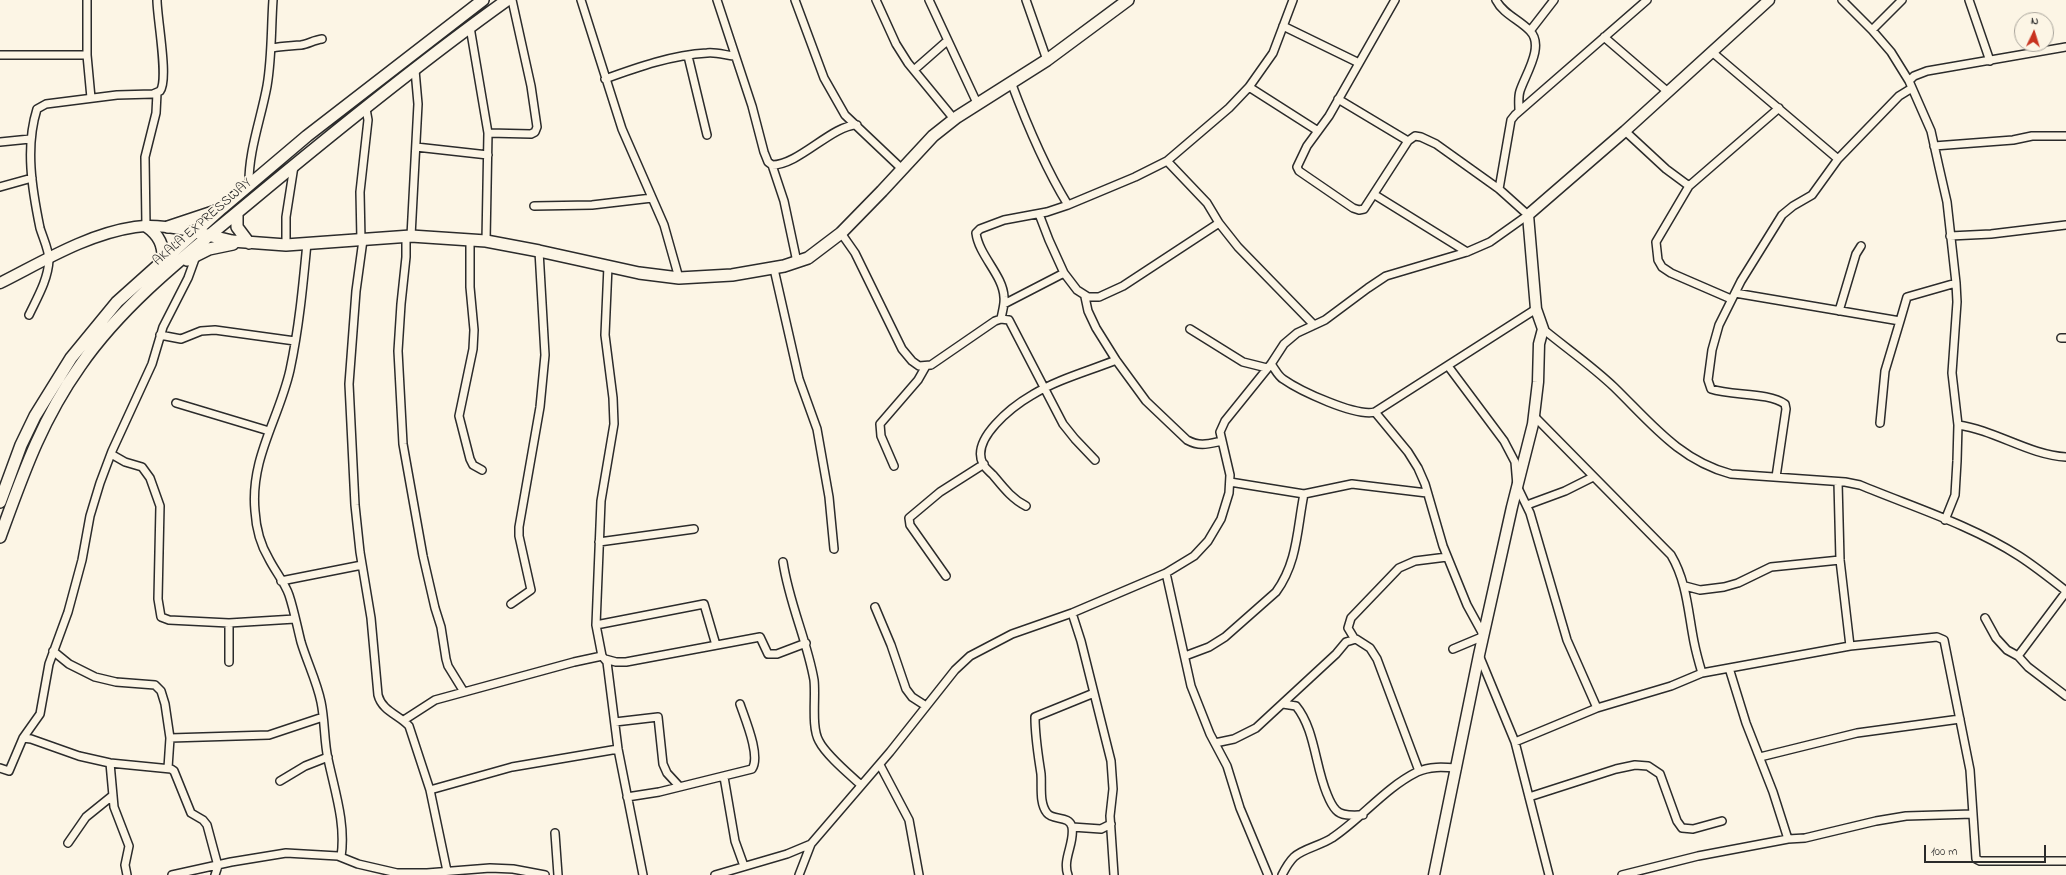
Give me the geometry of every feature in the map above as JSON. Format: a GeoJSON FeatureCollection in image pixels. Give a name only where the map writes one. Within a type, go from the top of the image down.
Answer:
{"type":"FeatureCollection","features":[{"type":"Feature","properties":{"kind":"main road","name":"AKALA EXPRESSWAY"},"geometry":{"type":"LineString","coordinates":[[1,495],[32,421],[71,358],[117,302],[222,208],[307,136],[483,0]]}},
{"type":"Feature","properties":{"kind":"main road","name":"AKALA EXPRESSWAY"},"geometry":{"type":"LineString","coordinates":[[0,536],[42,427],[80,365],[125,310],[209,236],[294,166],[470,27],[507,0]]}},
{"type":"Feature","properties":{"kind":"main road"},"geometry":{"type":"LineString","coordinates":[[195,232],[250,243],[286,245],[409,237],[486,241],[539,250],[608,266],[678,278],[732,275],[774,269],[808,258],[841,233],[933,136],[977,102],[1047,60],[1128,0]]}},
{"type":"Feature","properties":{"kind":"main road"},"geometry":{"type":"LineString","coordinates":[[168,227],[222,208]]}},
{"type":"Feature","properties":{"kind":"main road"},"geometry":{"type":"LineString","coordinates":[[237,213],[237,227],[250,243]]}},
{"type":"Feature","properties":{"kind":"main road"},"geometry":{"type":"LineString","coordinates":[[146,226],[159,238],[164,251],[163,262]]}},
{"type":"Feature","properties":{"kind":"main road"},"geometry":{"type":"LineString","coordinates":[[174,267],[196,256],[224,245],[250,243]]}},
{"type":"Feature","properties":{"kind":"street"},"geometry":{"type":"LineString","coordinates":[[87,0],[87,55],[91,98]]}},
{"type":"Feature","properties":{"kind":"street"},"geometry":{"type":"LineString","coordinates":[[29,315],[45,280],[49,259],[40,228],[32,178],[30,139],[35,113],[40,106],[91,98],[157,93],[163,88],[164,73],[157,20],[157,0]]}},
{"type":"Feature","properties":{"kind":"street"},"geometry":{"type":"LineString","coordinates":[[249,186],[250,159],[262,115],[272,48],[270,35],[273,0]]}},
{"type":"Feature","properties":{"kind":"street"},"geometry":{"type":"LineString","coordinates":[[488,133],[531,134],[535,132],[537,127],[531,86],[512,0]]}},
{"type":"Feature","properties":{"kind":"street"},"geometry":{"type":"LineString","coordinates":[[581,0],[622,129],[664,225],[678,278]]}},
{"type":"Feature","properties":{"kind":"street"},"geometry":{"type":"LineString","coordinates":[[717,0],[734,56],[752,106],[764,152],[768,162],[772,165],[784,201],[797,262]]}},
{"type":"Feature","properties":{"kind":"street"},"geometry":{"type":"LineString","coordinates":[[795,0],[824,78],[845,115],[902,169]]}},
{"type":"Feature","properties":{"kind":"street"},"geometry":{"type":"LineString","coordinates":[[876,0],[896,44],[914,70],[954,119]]}},
{"type":"Feature","properties":{"kind":"street"},"geometry":{"type":"LineString","coordinates":[[929,0],[977,102]]}},
{"type":"Feature","properties":{"kind":"street"},"geometry":{"type":"LineString","coordinates":[[1026,0],[1047,60]]}},
{"type":"Feature","properties":{"kind":"street"},"geometry":{"type":"LineString","coordinates":[[1001,319],[1004,304],[1004,292],[982,251],[976,233],[1004,220],[1039,214],[1068,204],[1135,177],[1167,161],[1229,108],[1249,88],[1273,53],[1293,0]]}},
{"type":"Feature","properties":{"kind":"street"},"geometry":{"type":"LineString","coordinates":[[1395,0],[1338,99],[1301,159],[1297,167],[1299,171],[1359,210],[1364,209],[1408,141],[1415,136],[1429,140],[1499,189],[1528,215],[1536,309],[1543,329],[1613,386],[1667,440],[1690,457],[1713,469],[1731,474],[1860,485],[1945,520],[2020,556],[2066,592],[2018,656]]}},
{"type":"Feature","properties":{"kind":"street"},"geometry":{"type":"LineString","coordinates":[[1496,0],[1511,16],[1530,31],[1534,38],[1534,54],[1519,93],[1519,110]]}},
{"type":"Feature","properties":{"kind":"street"},"geometry":{"type":"LineString","coordinates":[[1530,31],[1554,0]]}},
{"type":"Feature","properties":{"kind":"street"},"geometry":{"type":"LineString","coordinates":[[1499,189],[1511,120],[1519,110],[1647,0]]}},
{"type":"Feature","properties":{"kind":"street"},"geometry":{"type":"LineString","coordinates":[[799,875],[811,844],[880,765],[955,670],[970,656],[1012,634],[1072,613],[1166,573],[1194,556],[1208,541],[1221,519],[1230,482],[1220,432],[1225,421],[1269,366],[1284,344],[1296,333],[1325,320],[1363,291],[1386,276],[1467,252],[1490,242],[1528,215],[1625,131],[1769,0]]}},
{"type":"Feature","properties":{"kind":"street"},"geometry":{"type":"LineString","coordinates":[[1842,0],[1872,30],[1891,52],[1910,84],[1931,131],[1947,202],[1957,302],[1952,373],[1958,425],[1955,495],[1945,520]]}},
{"type":"Feature","properties":{"kind":"street"},"geometry":{"type":"LineString","coordinates":[[1872,30],[1902,0]]}},
{"type":"Feature","properties":{"kind":"street"},"geometry":{"type":"LineString","coordinates":[[1969,0],[1990,61]]}},
{"type":"Feature","properties":{"kind":"street"},"geometry":{"type":"LineString","coordinates":[[1283,26],[1359,63]]}},
{"type":"Feature","properties":{"kind":"street"},"geometry":{"type":"LineString","coordinates":[[470,27],[488,133],[486,241]]}},
{"type":"Feature","properties":{"kind":"street"},"geometry":{"type":"LineString","coordinates":[[1604,37],[1668,92]]}},
{"type":"Feature","properties":{"kind":"street"},"geometry":{"type":"LineString","coordinates":[[272,48],[286,45],[302,45],[314,40],[322,39]]}},
{"type":"Feature","properties":{"kind":"street"},"geometry":{"type":"LineString","coordinates":[[914,70],[947,41]]}},
{"type":"Feature","properties":{"kind":"street"},"geometry":{"type":"LineString","coordinates":[[1776,478],[1786,409],[1785,404],[1772,399],[1721,392],[1711,389],[1709,386],[1712,350],[1719,325],[1733,296],[1782,215],[1793,206],[1812,195],[1838,159],[1910,84],[1914,76],[1927,71],[1990,61],[2041,50],[2066,47]]}},
{"type":"Feature","properties":{"kind":"street"},"geometry":{"type":"LineString","coordinates":[[605,79],[637,67],[708,52],[734,56]]}},
{"type":"Feature","properties":{"kind":"street"},"geometry":{"type":"LineString","coordinates":[[1712,52],[1838,159]]}},
{"type":"Feature","properties":{"kind":"street"},"geometry":{"type":"LineString","coordinates":[[0,55],[18,57],[87,55]]}},
{"type":"Feature","properties":{"kind":"street"},"geometry":{"type":"LineString","coordinates":[[688,56],[707,135]]}},
{"type":"Feature","properties":{"kind":"street"},"geometry":{"type":"LineString","coordinates":[[415,70],[418,104],[416,147],[398,350],[403,444],[424,563],[435,608],[442,627],[446,659],[448,666],[464,692]]}},
{"type":"Feature","properties":{"kind":"street"},"geometry":{"type":"LineString","coordinates":[[1011,82],[1028,128],[1054,182],[1068,204]]}},
{"type":"Feature","properties":{"kind":"street"},"geometry":{"type":"LineString","coordinates":[[1249,88],[1318,131]]}},
{"type":"Feature","properties":{"kind":"street"},"geometry":{"type":"LineString","coordinates":[[146,226],[145,157],[156,112],[157,93]]}},
{"type":"Feature","properties":{"kind":"street"},"geometry":{"type":"LineString","coordinates":[[1338,99],[1408,141]]}},
{"type":"Feature","properties":{"kind":"street"},"geometry":{"type":"LineString","coordinates":[[1779,108],[1689,186],[1656,242],[1658,260],[1662,267],[1671,273],[1733,296],[1900,321]]}},
{"type":"Feature","properties":{"kind":"street"},"geometry":{"type":"LineString","coordinates":[[366,109],[368,120],[360,192],[362,240],[356,290],[349,384],[355,505],[370,618],[378,695],[382,704],[404,720],[409,726],[430,790],[447,871]]}},
{"type":"Feature","properties":{"kind":"street"},"geometry":{"type":"LineString","coordinates":[[772,165],[778,165],[788,161],[835,134],[853,125],[857,125]]}},
{"type":"Feature","properties":{"kind":"street"},"geometry":{"type":"LineString","coordinates":[[1625,131],[1666,169],[1689,186]]}},
{"type":"Feature","properties":{"kind":"street"},"geometry":{"type":"LineString","coordinates":[[1934,146],[1992,143],[2032,136],[2066,136]]}},
{"type":"Feature","properties":{"kind":"street"},"geometry":{"type":"LineString","coordinates":[[0,142],[30,139]]}},
{"type":"Feature","properties":{"kind":"street"},"geometry":{"type":"LineString","coordinates":[[416,147],[488,155]]}},
{"type":"Feature","properties":{"kind":"street"},"geometry":{"type":"LineString","coordinates":[[1167,161],[1207,203],[1219,223],[1238,248],[1314,325]]}},
{"type":"Feature","properties":{"kind":"street"},"geometry":{"type":"LineString","coordinates":[[286,245],[286,217],[294,166]]}},
{"type":"Feature","properties":{"kind":"street"},"geometry":{"type":"LineString","coordinates":[[0,187],[32,178]]}},
{"type":"Feature","properties":{"kind":"street"},"geometry":{"type":"LineString","coordinates":[[1374,195],[1467,252]]}},
{"type":"Feature","properties":{"kind":"street"},"geometry":{"type":"LineString","coordinates":[[534,206],[592,205],[652,198]]}},
{"type":"Feature","properties":{"kind":"street"},"geometry":{"type":"LineString","coordinates":[[1039,214],[1064,273],[1077,290],[1085,297],[1088,311],[1096,328],[1116,360],[1146,401],[1187,440],[1201,446],[1222,441]]}},
{"type":"Feature","properties":{"kind":"street"},"geometry":{"type":"LineString","coordinates":[[1085,297],[1099,297],[1123,286],[1219,223]]}},
{"type":"Feature","properties":{"kind":"street"},"geometry":{"type":"LineString","coordinates":[[1950,236],[1991,234],[2066,225]]}},
{"type":"Feature","properties":{"kind":"street"},"geometry":{"type":"LineString","coordinates":[[0,283],[87,241],[127,229],[146,226],[168,227],[195,232]]}},
{"type":"Feature","properties":{"kind":"street"},"geometry":{"type":"LineString","coordinates":[[841,233],[855,253],[902,349],[912,361],[918,366],[926,366],[938,362],[984,328],[1001,319],[1009,320],[1063,424],[1095,460]]}},
{"type":"Feature","properties":{"kind":"street"},"geometry":{"type":"LineString","coordinates":[[470,240],[470,287],[474,330],[460,416],[470,459],[473,465],[482,470]]}},
{"type":"Feature","properties":{"kind":"street"},"geometry":{"type":"LineString","coordinates":[[307,243],[301,305],[295,341],[282,398],[269,431],[255,474],[255,510],[260,541],[289,595],[319,693],[328,757],[342,822],[343,842],[341,857]]}},
{"type":"Feature","properties":{"kind":"street"},"geometry":{"type":"LineString","coordinates":[[1839,311],[1856,254],[1861,246]]}},
{"type":"Feature","properties":{"kind":"street"},"geometry":{"type":"LineString","coordinates":[[511,604],[531,590],[519,536],[519,527],[540,407],[545,355],[539,250]]}},
{"type":"Feature","properties":{"kind":"street"},"geometry":{"type":"LineString","coordinates":[[0,768],[9,771],[23,738],[40,714],[47,674],[53,651],[68,612],[82,560],[90,516],[111,454],[152,364],[160,335],[188,278],[196,256]]}},
{"type":"Feature","properties":{"kind":"street"},"geometry":{"type":"LineString","coordinates":[[608,266],[605,335],[613,398],[614,424],[603,480],[596,625],[611,683],[618,749],[643,875]]}},
{"type":"Feature","properties":{"kind":"street"},"geometry":{"type":"LineString","coordinates":[[774,269],[798,379],[817,429],[829,497],[834,549]]}},
{"type":"Feature","properties":{"kind":"street"},"geometry":{"type":"LineString","coordinates":[[1004,304],[1064,273]]}},
{"type":"Feature","properties":{"kind":"street"},"geometry":{"type":"LineString","coordinates":[[1880,423],[1886,371],[1907,297],[1956,283]]}},
{"type":"Feature","properties":{"kind":"street"},"geometry":{"type":"LineString","coordinates":[[1190,329],[1242,362],[1269,366],[1282,378],[1342,408],[1368,414],[1375,412],[1536,309]]}},
{"type":"Feature","properties":{"kind":"street"},"geometry":{"type":"LineString","coordinates":[[1434,875],[1479,655],[1534,416],[1538,382],[1538,344],[1543,329]]}},
{"type":"Feature","properties":{"kind":"street"},"geometry":{"type":"LineString","coordinates":[[160,335],[181,339],[201,331],[215,330],[295,341]]}},
{"type":"Feature","properties":{"kind":"street"},"geometry":{"type":"LineString","coordinates":[[1026,506],[1015,500],[984,464],[982,444],[990,431],[1015,407],[1044,388],[1116,360]]}},
{"type":"Feature","properties":{"kind":"street"},"geometry":{"type":"LineString","coordinates":[[894,466],[882,436],[880,424],[914,386],[926,366]]}},
{"type":"Feature","properties":{"kind":"street"},"geometry":{"type":"LineString","coordinates":[[1448,366],[1504,441],[1515,462],[1517,486],[1527,504],[1567,640],[1597,708]]}},
{"type":"Feature","properties":{"kind":"street"},"geometry":{"type":"LineString","coordinates":[[176,403],[269,431]]}},
{"type":"Feature","properties":{"kind":"street"},"geometry":{"type":"LineString","coordinates":[[1375,412],[1408,452],[1418,468],[1447,557],[1467,605],[1484,636]]}},
{"type":"Feature","properties":{"kind":"street"},"geometry":{"type":"LineString","coordinates":[[1534,416],[1593,478],[1664,545],[1678,567],[1685,586],[1694,642],[1702,673]]}},
{"type":"Feature","properties":{"kind":"street"},"geometry":{"type":"LineString","coordinates":[[1958,425],[1975,428],[2037,450],[2066,457]]}},
{"type":"Feature","properties":{"kind":"street"},"geometry":{"type":"LineString","coordinates":[[111,454],[125,462],[142,467],[150,478],[156,491],[160,506],[158,599],[161,617],[169,620],[229,623],[295,618]]}},
{"type":"Feature","properties":{"kind":"street"},"geometry":{"type":"LineString","coordinates":[[946,576],[910,525],[909,518],[940,492],[984,464]]}},
{"type":"Feature","properties":{"kind":"street"},"geometry":{"type":"LineString","coordinates":[[1527,504],[1565,491],[1593,478]]}},
{"type":"Feature","properties":{"kind":"street"},"geometry":{"type":"LineString","coordinates":[[1230,482],[1304,494],[1352,484],[1427,492]]}},
{"type":"Feature","properties":{"kind":"street"},"geometry":{"type":"LineString","coordinates":[[1838,482],[1840,560],[1850,646]]}},
{"type":"Feature","properties":{"kind":"street"},"geometry":{"type":"LineString","coordinates":[[1185,656],[1209,647],[1225,637],[1276,592],[1282,584],[1296,549],[1304,494]]}},
{"type":"Feature","properties":{"kind":"street"},"geometry":{"type":"LineString","coordinates":[[1,495],[14,497]]}},
{"type":"Feature","properties":{"kind":"street"},"geometry":{"type":"LineString","coordinates":[[599,542],[694,529]]}},
{"type":"Feature","properties":{"kind":"street"},"geometry":{"type":"LineString","coordinates":[[1354,638],[1348,628],[1351,618],[1399,568],[1415,561],[1447,557]]}},
{"type":"Feature","properties":{"kind":"street"},"geometry":{"type":"LineString","coordinates":[[1685,586],[1700,590],[1724,587],[1738,583],[1771,567],[1840,560]]}},
{"type":"Feature","properties":{"kind":"street"},"geometry":{"type":"LineString","coordinates":[[783,562],[786,578],[806,643],[814,681],[816,730],[818,741],[846,772],[861,785]]}},
{"type":"Feature","properties":{"kind":"street"},"geometry":{"type":"LineString","coordinates":[[281,581],[362,565]]}},
{"type":"Feature","properties":{"kind":"street"},"geometry":{"type":"LineString","coordinates":[[1166,573],[1191,686],[1215,743],[1227,766],[1240,808],[1268,875]]}},
{"type":"Feature","properties":{"kind":"street"},"geometry":{"type":"LineString","coordinates":[[596,625],[704,604],[716,646]]}},
{"type":"Feature","properties":{"kind":"street"},"geometry":{"type":"LineString","coordinates":[[875,607],[891,645],[906,689],[912,697],[926,706]]}},
{"type":"Feature","properties":{"kind":"street"},"geometry":{"type":"LineString","coordinates":[[1072,613],[1111,761],[1113,788],[1111,824],[1114,875]]}},
{"type":"Feature","properties":{"kind":"street"},"geometry":{"type":"LineString","coordinates":[[1985,618],[1996,638],[2007,650],[2018,656],[2028,667],[2066,696]]}},
{"type":"Feature","properties":{"kind":"street"},"geometry":{"type":"LineString","coordinates":[[229,623],[229,662]]}},
{"type":"Feature","properties":{"kind":"street"},"geometry":{"type":"LineString","coordinates":[[1453,649],[1484,636]]}},
{"type":"Feature","properties":{"kind":"street"},"geometry":{"type":"LineString","coordinates":[[404,720],[435,700],[574,662],[604,657],[616,662],[626,662],[760,637],[768,654],[777,654],[806,643]]}},
{"type":"Feature","properties":{"kind":"street"},"geometry":{"type":"LineString","coordinates":[[1515,742],[1597,708],[1671,686],[1702,673],[1850,646],[1937,637],[1944,640],[1970,770],[1976,859],[1980,861],[2066,861]]}},
{"type":"Feature","properties":{"kind":"street"},"geometry":{"type":"LineString","coordinates":[[1215,743],[1234,739],[1256,728],[1336,654],[1346,642],[1354,638],[1361,640],[1377,659],[1419,771]]}},
{"type":"Feature","properties":{"kind":"street"},"geometry":{"type":"LineString","coordinates":[[53,651],[69,664],[95,677],[116,682],[155,685],[161,691],[165,704],[170,738],[168,768]]}},
{"type":"Feature","properties":{"kind":"street"},"geometry":{"type":"LineString","coordinates":[[1479,655],[1515,742],[1549,875]]}},
{"type":"Feature","properties":{"kind":"street"},"geometry":{"type":"LineString","coordinates":[[1729,668],[1737,689],[1746,723],[1760,756],[1788,839]]}},
{"type":"Feature","properties":{"kind":"street"},"geometry":{"type":"LineString","coordinates":[[1068,875],[1066,862],[1072,838],[1072,827],[1070,822],[1066,820],[1052,818],[1046,812],[1044,807],[1037,756],[1035,716],[1094,693]]}},
{"type":"Feature","properties":{"kind":"street"},"geometry":{"type":"LineString","coordinates":[[627,797],[724,777],[752,769],[756,764],[754,750],[740,704]]}},
{"type":"Feature","properties":{"kind":"street"},"geometry":{"type":"LineString","coordinates":[[1283,704],[1296,706],[1300,711],[1309,734],[1322,781],[1336,811],[1345,815],[1363,815]]}},
{"type":"Feature","properties":{"kind":"street"},"geometry":{"type":"LineString","coordinates":[[615,722],[658,716],[663,764],[667,773],[679,786]]}},
{"type":"Feature","properties":{"kind":"street"},"geometry":{"type":"LineString","coordinates":[[170,738],[269,735],[323,717]]}},
{"type":"Feature","properties":{"kind":"street"},"geometry":{"type":"LineString","coordinates":[[1760,756],[1857,733],[1960,719]]}},
{"type":"Feature","properties":{"kind":"street"},"geometry":{"type":"LineString","coordinates":[[23,738],[31,739],[79,756],[110,763],[168,768],[174,771],[191,813],[204,820],[207,825],[218,866],[215,875]]}},
{"type":"Feature","properties":{"kind":"street"},"geometry":{"type":"LineString","coordinates":[[430,790],[512,767],[618,749]]}},
{"type":"Feature","properties":{"kind":"street"},"geometry":{"type":"LineString","coordinates":[[280,781],[305,766],[328,757]]}},
{"type":"Feature","properties":{"kind":"street"},"geometry":{"type":"LineString","coordinates":[[110,763],[112,796],[116,813],[129,846],[125,865],[127,875]]}},
{"type":"Feature","properties":{"kind":"street"},"geometry":{"type":"LineString","coordinates":[[880,765],[909,820],[919,875]]}},
{"type":"Feature","properties":{"kind":"street"},"geometry":{"type":"LineString","coordinates":[[1529,797],[1616,769],[1643,765],[1654,768],[1660,774],[1677,821],[1682,828],[1693,830],[1722,821]]}},
{"type":"Feature","properties":{"kind":"street"},"geometry":{"type":"LineString","coordinates":[[1282,875],[1295,856],[1332,838],[1363,815],[1381,797],[1419,771],[1442,766],[1457,768]]}},
{"type":"Feature","properties":{"kind":"street"},"geometry":{"type":"LineString","coordinates":[[724,777],[735,841],[744,866]]}},
{"type":"Feature","properties":{"kind":"street"},"geometry":{"type":"LineString","coordinates":[[68,843],[90,813],[112,796]]}},
{"type":"Feature","properties":{"kind":"street"},"geometry":{"type":"LineString","coordinates":[[1622,875],[1668,862],[1788,839],[1805,838],[1906,816],[1973,814]]}},
{"type":"Feature","properties":{"kind":"street"},"geometry":{"type":"LineString","coordinates":[[1072,827],[1101,829],[1111,824]]}},
{"type":"Feature","properties":{"kind":"street"},"geometry":{"type":"LineString","coordinates":[[555,833],[558,875]]}},
{"type":"Feature","properties":{"kind":"street"},"geometry":{"type":"LineString","coordinates":[[715,875],[788,854],[811,844]]}},
{"type":"Feature","properties":{"kind":"street"},"geometry":{"type":"LineString","coordinates":[[172,875],[231,862],[286,853],[324,854],[341,857],[358,864],[397,873],[490,868],[545,875]]}}]}
